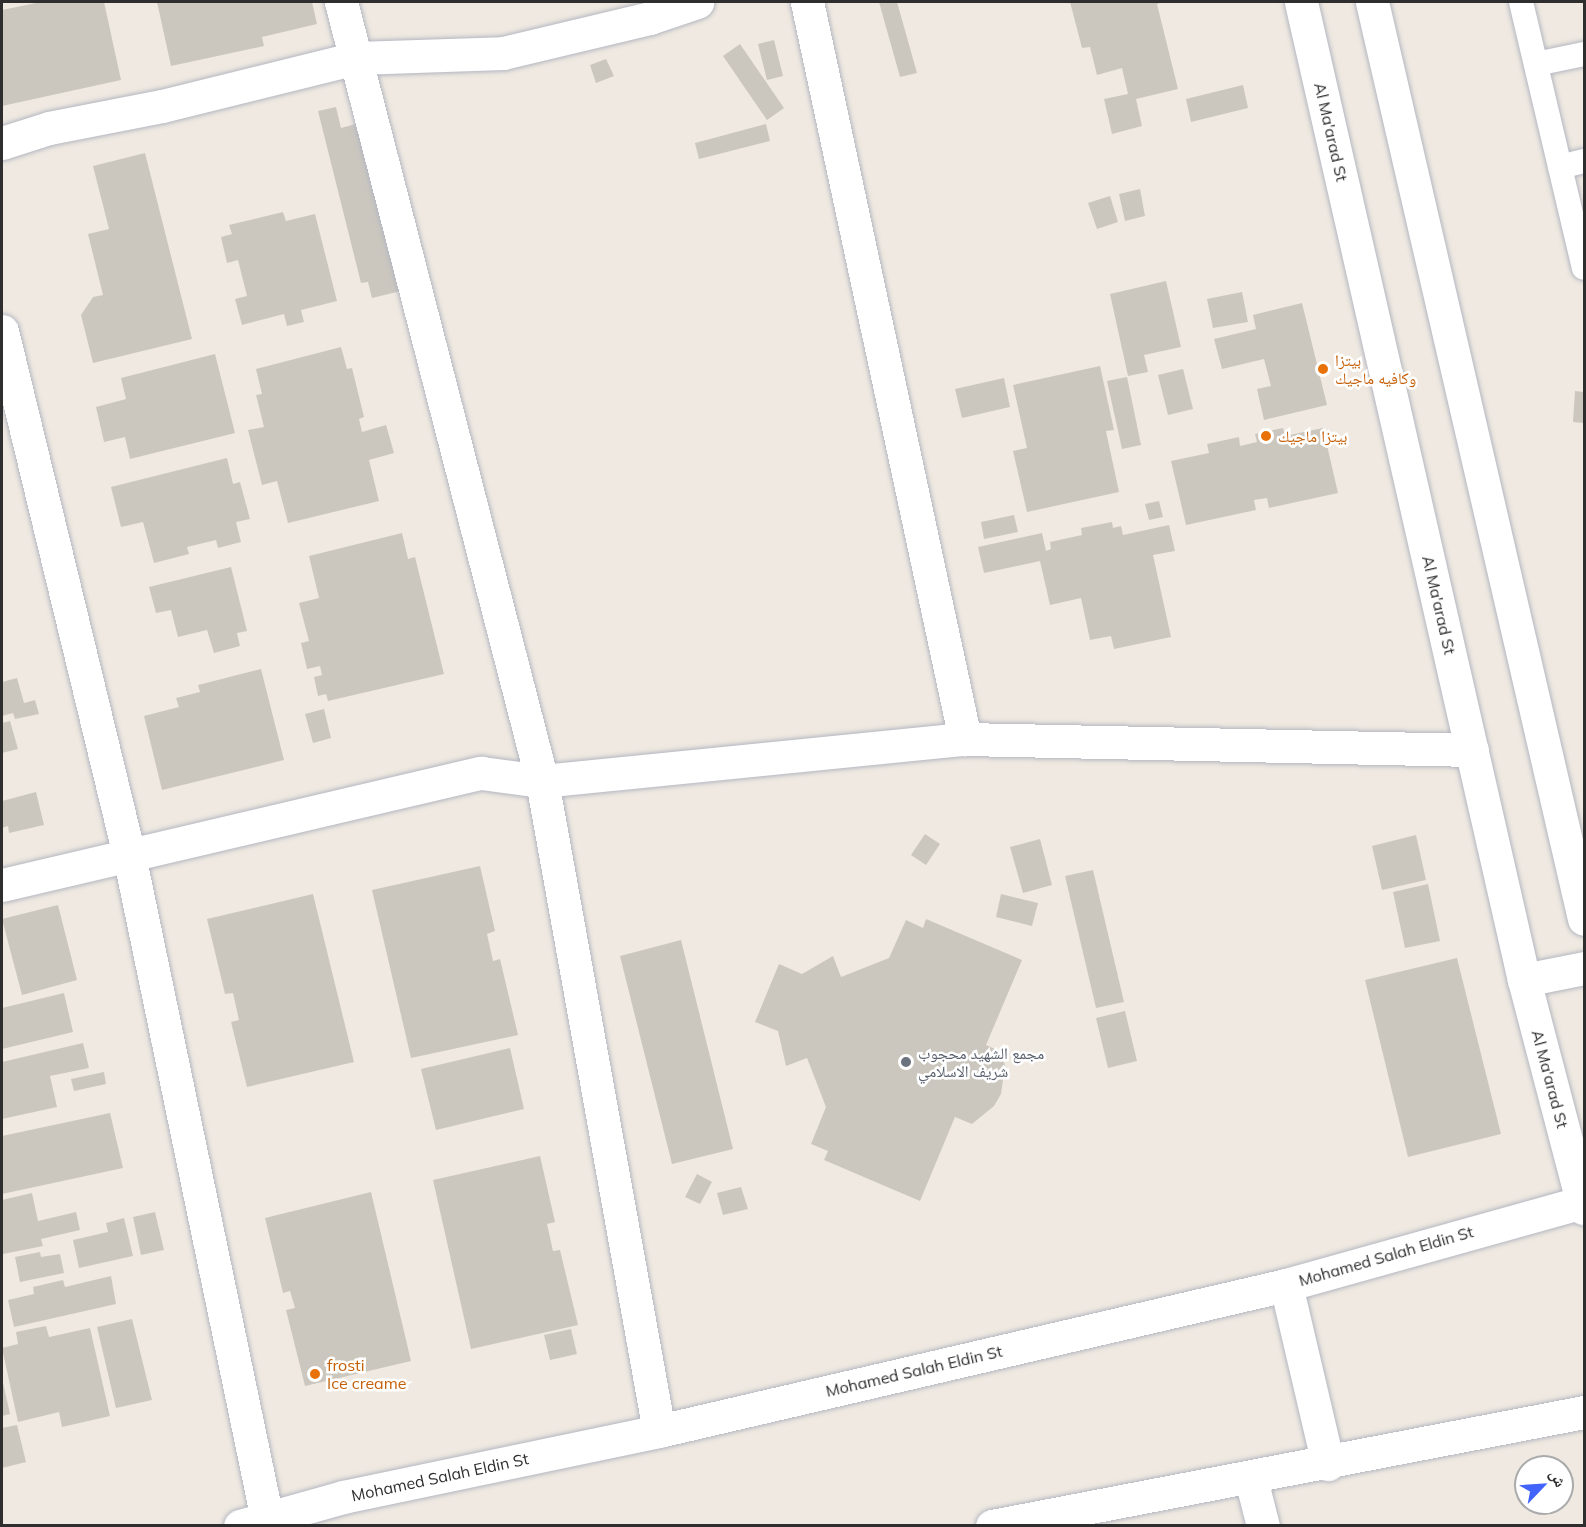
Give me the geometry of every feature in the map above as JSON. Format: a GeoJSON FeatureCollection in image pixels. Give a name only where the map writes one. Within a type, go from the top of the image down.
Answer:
{"type":"FeatureCollection","features":[{"type":"Feature","properties":{"kind":"street"},"geometry":{"type":"LineString","coordinates":[[341,2],[542,781],[658,1431]]}},
{"type":"Feature","properties":{"kind":"street"},"geometry":{"type":"LineString","coordinates":[[2,143],[49,128],[162,106],[356,57],[503,53],[650,18],[697,2]]}},
{"type":"Feature","properties":{"kind":"street"},"geometry":{"type":"LineString","coordinates":[[807,2],[965,739]]}},
{"type":"Feature","properties":{"kind":"street","name":"Al Ma'arad St"},"geometry":{"type":"LineString","coordinates":[[1301,2],[1524,980],[1584,1204]]}},
{"type":"Feature","properties":{"kind":"street"},"geometry":{"type":"LineString","coordinates":[[1372,2],[1584,919]]}},
{"type":"Feature","properties":{"kind":"street"},"geometry":{"type":"LineString","coordinates":[[2,331],[129,855],[254,1522]]}},
{"type":"Feature","properties":{"kind":"street"},"geometry":{"type":"LineString","coordinates":[[2,885],[481,773],[542,781],[965,739],[1472,750]]}},
{"type":"Feature","properties":{"kind":"street"},"geometry":{"type":"LineString","coordinates":[[1524,980],[1584,968]]}},
{"type":"Feature","properties":{"kind":"street","name":"Mohamed Salah Eldin St"},"geometry":{"type":"LineString","coordinates":[[254,1522],[343,1497],[658,1431],[1286,1285],[1584,1204]]}},
{"type":"Feature","properties":{"kind":"street"},"geometry":{"type":"LineString","coordinates":[[1286,1285],[1328,1464]]}},
{"type":"Feature","properties":{"kind":"street"},"geometry":{"type":"LineString","coordinates":[[992,1526],[1251,1479],[1584,1412]]}},
{"type":"Feature","properties":{"kind":"street"},"geometry":{"type":"LineString","coordinates":[[1251,1479],[1263,1526]]}},
{"type":"Feature","properties":{"kind":"lane"},"geometry":{"type":"LineString","coordinates":[[1521,2],[1584,268]]}},
{"type":"Feature","properties":{"kind":"lane"},"geometry":{"type":"LineString","coordinates":[[1536,64],[1584,54]]}},
{"type":"Feature","properties":{"kind":"lane"},"geometry":{"type":"LineString","coordinates":[[1560,167],[1584,161]]}},
{"type":"Feature","properties":{"kind":"building"},"geometry":{"type":"Polygon","coordinates":[[[41,2],[104,2],[121,80],[2,106],[2,10],[41,2]]]}},
{"type":"Feature","properties":{"kind":"building"},"geometry":{"type":"Polygon","coordinates":[[[157,2],[312,2],[317,24],[262,37],[264,46],[171,66],[157,2]]]}},
{"type":"Feature","properties":{"kind":"building"},"geometry":{"type":"Polygon","coordinates":[[[879,2],[897,2],[917,73],[900,77],[879,2]]]}},
{"type":"Feature","properties":{"kind":"building"},"geometry":{"type":"Polygon","coordinates":[[[1070,2],[1164,2],[1157,4],[1178,89],[1136,99],[1142,126],[1112,134],[1104,99],[1128,94],[1122,68],[1097,75],[1090,47],[1082,48],[1070,2]]]}},
{"type":"Feature","properties":{"kind":"building"},"geometry":{"type":"Polygon","coordinates":[[[774,40],[783,76],[767,80],[758,44],[774,40]]]}},
{"type":"Feature","properties":{"kind":"building"},"geometry":{"type":"Polygon","coordinates":[[[740,44],[784,108],[767,120],[723,56],[740,44]]]}},
{"type":"Feature","properties":{"kind":"building"},"geometry":{"type":"Polygon","coordinates":[[[606,59],[614,76],[596,83],[590,65],[606,59]]]}},
{"type":"Feature","properties":{"kind":"building"},"geometry":{"type":"Polygon","coordinates":[[[1243,85],[1248,108],[1191,122],[1186,99],[1243,85]]]}},
{"type":"Feature","properties":{"kind":"building"},"geometry":{"type":"Polygon","coordinates":[[[336,107],[341,128],[367,121],[401,291],[372,298],[368,282],[361,283],[318,111],[336,107]]]}},
{"type":"Feature","properties":{"kind":"building"},"geometry":{"type":"Polygon","coordinates":[[[766,124],[770,141],[699,159],[695,143],[766,124]]]}},
{"type":"Feature","properties":{"kind":"building"},"geometry":{"type":"Polygon","coordinates":[[[145,153],[192,339],[93,363],[81,315],[93,297],[103,295],[88,234],[109,229],[93,166],[145,153]]]}},
{"type":"Feature","properties":{"kind":"building"},"geometry":{"type":"Polygon","coordinates":[[[1140,189],[1145,216],[1125,221],[1119,194],[1140,189]]]}},
{"type":"Feature","properties":{"kind":"building"},"geometry":{"type":"Polygon","coordinates":[[[1110,196],[1118,222],[1097,229],[1088,203],[1110,196]]]}},
{"type":"Feature","properties":{"kind":"building"},"geometry":{"type":"Polygon","coordinates":[[[283,212],[286,221],[315,214],[337,301],[301,310],[304,322],[287,326],[284,314],[242,325],[235,299],[247,296],[238,260],[227,263],[221,237],[232,234],[229,225],[283,212]]]}},
{"type":"Feature","properties":{"kind":"building"},"geometry":{"type":"Polygon","coordinates":[[[1166,281],[1181,347],[1144,355],[1148,372],[1128,376],[1110,294],[1166,281]]]}},
{"type":"Feature","properties":{"kind":"building"},"geometry":{"type":"Polygon","coordinates":[[[1242,292],[1248,322],[1213,328],[1207,299],[1242,292]]]}},
{"type":"Feature","properties":{"kind":"building"},"geometry":{"type":"Polygon","coordinates":[[[1302,303],[1327,405],[1264,420],[1257,389],[1271,386],[1264,359],[1222,369],[1214,339],[1256,329],[1253,315],[1302,303]]]}},
{"type":"Feature","properties":{"kind":"building"},"geometry":{"type":"Polygon","coordinates":[[[341,347],[347,369],[352,368],[364,417],[359,419],[362,432],[386,425],[394,453],[369,460],[379,501],[288,523],[277,481],[262,485],[248,430],[264,427],[256,395],[262,394],[256,369],[341,347]]]}},
{"type":"Feature","properties":{"kind":"building"},"geometry":{"type":"Polygon","coordinates":[[[215,354],[235,433],[130,459],[125,437],[104,442],[96,407],[126,399],[121,378],[215,354]]]}},
{"type":"Feature","properties":{"kind":"building"},"geometry":{"type":"Polygon","coordinates":[[[1100,366],[1114,430],[1106,431],[1119,492],[1027,512],[1013,451],[1027,448],[1013,385],[1100,366]]]}},
{"type":"Feature","properties":{"kind":"building"},"geometry":{"type":"Polygon","coordinates":[[[1183,369],[1193,409],[1168,415],[1158,375],[1183,369]]]}},
{"type":"Feature","properties":{"kind":"building"},"geometry":{"type":"Polygon","coordinates":[[[1127,377],[1141,445],[1122,449],[1107,381],[1127,377]]]}},
{"type":"Feature","properties":{"kind":"building"},"geometry":{"type":"Polygon","coordinates":[[[1004,378],[1010,407],[962,418],[955,389],[1004,378]]]}},
{"type":"Feature","properties":{"kind":"building"},"geometry":{"type":"Polygon","coordinates":[[[1575,391],[1584,392],[1584,423],[1573,422],[1575,391]]]}},
{"type":"Feature","properties":{"kind":"building"},"geometry":{"type":"Polygon","coordinates":[[[1283,428],[1285,436],[1323,428],[1338,493],[1269,508],[1267,498],[1254,500],[1256,510],[1186,525],[1171,461],[1209,453],[1207,444],[1239,437],[1240,446],[1257,442],[1255,434],[1283,428]]]}},
{"type":"Feature","properties":{"kind":"building"},"geometry":{"type":"Polygon","coordinates":[[[227,458],[233,484],[240,482],[250,519],[236,522],[241,542],[218,548],[216,540],[187,547],[189,554],[154,563],[143,522],[121,527],[111,487],[227,458]]]}},
{"type":"Feature","properties":{"kind":"building"},"geometry":{"type":"Polygon","coordinates":[[[1159,501],[1163,517],[1149,520],[1145,504],[1159,501]]]}},
{"type":"Feature","properties":{"kind":"building"},"geometry":{"type":"Polygon","coordinates":[[[1014,515],[1018,532],[984,539],[981,522],[1014,515]]]}},
{"type":"Feature","properties":{"kind":"building"},"geometry":{"type":"Polygon","coordinates":[[[1112,522],[1113,528],[1121,526],[1123,535],[1169,525],[1175,551],[1153,555],[1171,637],[1114,649],[1111,636],[1090,640],[1081,598],[1050,605],[1040,561],[984,573],[978,547],[1042,533],[1046,551],[1051,549],[1050,542],[1082,535],[1081,528],[1112,522]]]}},
{"type":"Feature","properties":{"kind":"building"},"geometry":{"type":"Polygon","coordinates":[[[402,533],[408,559],[415,557],[444,674],[328,701],[326,694],[318,696],[314,677],[322,675],[320,666],[307,669],[301,643],[309,641],[299,603],[319,598],[309,556],[402,533]]]}},
{"type":"Feature","properties":{"kind":"building"},"geometry":{"type":"Polygon","coordinates":[[[231,567],[247,631],[237,633],[240,646],[214,653],[207,630],[178,637],[171,610],[156,613],[149,587],[231,567]]]}},
{"type":"Feature","properties":{"kind":"building"},"geometry":{"type":"Polygon","coordinates":[[[261,669],[284,760],[162,790],[144,716],[179,707],[176,698],[200,692],[198,685],[261,669]]]}},
{"type":"Feature","properties":{"kind":"building"},"geometry":{"type":"Polygon","coordinates":[[[17,678],[24,703],[35,700],[39,714],[15,719],[13,713],[2,716],[2,682],[17,678]]]}},
{"type":"Feature","properties":{"kind":"building"},"geometry":{"type":"Polygon","coordinates":[[[324,709],[331,738],[313,743],[305,714],[324,709]]]}},
{"type":"Feature","properties":{"kind":"building"},"geometry":{"type":"Polygon","coordinates":[[[10,721],[18,749],[2,753],[2,723],[10,721]]]}},
{"type":"Feature","properties":{"kind":"building"},"geometry":{"type":"Polygon","coordinates":[[[36,792],[44,825],[9,833],[8,826],[2,828],[2,801],[36,792]]]}},
{"type":"Feature","properties":{"kind":"building"},"geometry":{"type":"Polygon","coordinates":[[[925,834],[940,844],[926,865],[911,855],[925,834]]]}},
{"type":"Feature","properties":{"kind":"building"},"geometry":{"type":"Polygon","coordinates":[[[1416,835],[1426,880],[1382,890],[1372,846],[1416,835]]]}},
{"type":"Feature","properties":{"kind":"building"},"geometry":{"type":"Polygon","coordinates":[[[1040,839],[1052,885],[1023,893],[1010,847],[1040,839]]]}},
{"type":"Feature","properties":{"kind":"building"},"geometry":{"type":"Polygon","coordinates":[[[480,866],[495,931],[487,934],[493,961],[500,959],[518,1035],[411,1058],[372,890],[480,866]]]}},
{"type":"Feature","properties":{"kind":"building"},"geometry":{"type":"Polygon","coordinates":[[[1093,870],[1124,1002],[1096,1008],[1065,876],[1093,870]]]}},
{"type":"Feature","properties":{"kind":"building"},"geometry":{"type":"Polygon","coordinates":[[[1428,884],[1440,941],[1405,948],[1393,892],[1428,884]]]}},
{"type":"Feature","properties":{"kind":"building"},"geometry":{"type":"Polygon","coordinates":[[[313,894],[354,1062],[247,1087],[231,1022],[239,1020],[233,993],[225,994],[207,919],[313,894]]]}},
{"type":"Feature","properties":{"kind":"building"},"geometry":{"type":"Polygon","coordinates":[[[1001,894],[1038,903],[1032,926],[996,917],[1001,894]]]}},
{"type":"Feature","properties":{"kind":"building"},"geometry":{"type":"Polygon","coordinates":[[[58,905],[77,980],[22,995],[2,919],[58,905]]]}},
{"type":"Feature","properties":{"kind":"building","name":"مجمع الشهيد محجوب شريف الاسلامي"},"geometry":{"type":"Polygon","coordinates":[[[926,919],[1022,960],[986,1045],[1002,1052],[1005,1066],[1001,1094],[994,1106],[972,1124],[955,1117],[920,1201],[824,1160],[828,1151],[811,1144],[826,1107],[807,1058],[786,1066],[778,1031],[755,1022],[779,964],[802,974],[833,956],[841,977],[889,958],[906,920],[923,928],[926,919]]]}},
{"type":"Feature","properties":{"kind":"building"},"geometry":{"type":"Polygon","coordinates":[[[681,940],[733,1149],[672,1164],[620,956],[681,940]]]}},
{"type":"Feature","properties":{"kind":"building"},"geometry":{"type":"Polygon","coordinates":[[[1457,958],[1501,1134],[1408,1157],[1365,980],[1457,958]]]}},
{"type":"Feature","properties":{"kind":"building"},"geometry":{"type":"Polygon","coordinates":[[[64,993],[73,1032],[2,1049],[2,1008],[64,993]]]}},
{"type":"Feature","properties":{"kind":"building"},"geometry":{"type":"Polygon","coordinates":[[[1125,1011],[1137,1061],[1108,1068],[1096,1018],[1125,1011]]]}},
{"type":"Feature","properties":{"kind":"building"},"geometry":{"type":"Polygon","coordinates":[[[83,1043],[89,1068],[50,1076],[57,1107],[2,1119],[2,1062],[83,1043]]]}},
{"type":"Feature","properties":{"kind":"building"},"geometry":{"type":"Polygon","coordinates":[[[510,1048],[524,1109],[436,1130],[421,1069],[510,1048]]]}},
{"type":"Feature","properties":{"kind":"building"},"geometry":{"type":"Polygon","coordinates":[[[104,1072],[106,1084],[74,1091],[71,1079],[104,1072]]]}},
{"type":"Feature","properties":{"kind":"building"},"geometry":{"type":"Polygon","coordinates":[[[110,1113],[123,1168],[2,1194],[2,1136],[110,1113]]]}},
{"type":"Feature","properties":{"kind":"building"},"geometry":{"type":"Polygon","coordinates":[[[540,1156],[555,1222],[547,1224],[553,1251],[560,1250],[578,1325],[471,1349],[433,1180],[540,1156]]]}},
{"type":"Feature","properties":{"kind":"building"},"geometry":{"type":"Polygon","coordinates":[[[697,1174],[712,1182],[700,1204],[685,1197],[697,1174]]]}},
{"type":"Feature","properties":{"kind":"building"},"geometry":{"type":"Polygon","coordinates":[[[741,1187],[748,1209],[723,1215],[717,1193],[741,1187]]]}},
{"type":"Feature","properties":{"kind":"building"},"geometry":{"type":"Polygon","coordinates":[[[371,1192],[411,1361],[305,1386],[286,1310],[295,1308],[290,1291],[283,1293],[265,1218],[371,1192]]]}},
{"type":"Feature","properties":{"kind":"building"},"geometry":{"type":"Polygon","coordinates":[[[32,1193],[38,1221],[76,1212],[80,1230],[41,1239],[43,1246],[3,1254],[2,1200],[32,1193]]]}},
{"type":"Feature","properties":{"kind":"building"},"geometry":{"type":"Polygon","coordinates":[[[155,1212],[164,1250],[141,1255],[133,1217],[155,1212]]]}},
{"type":"Feature","properties":{"kind":"building"},"geometry":{"type":"Polygon","coordinates":[[[124,1218],[133,1256],[79,1268],[73,1240],[108,1232],[106,1223],[124,1218]]]}},
{"type":"Feature","properties":{"kind":"building"},"geometry":{"type":"Polygon","coordinates":[[[40,1252],[41,1257],[60,1254],[64,1273],[20,1282],[15,1257],[40,1252]]]}},
{"type":"Feature","properties":{"kind":"building"},"geometry":{"type":"Polygon","coordinates":[[[111,1276],[116,1304],[14,1327],[8,1300],[34,1294],[33,1287],[63,1280],[65,1287],[111,1276]]]}},
{"type":"Feature","properties":{"kind":"building"},"geometry":{"type":"Polygon","coordinates":[[[132,1319],[152,1400],[116,1408],[97,1327],[132,1319]]]}},
{"type":"Feature","properties":{"kind":"building"},"geometry":{"type":"Polygon","coordinates":[[[46,1326],[49,1337],[90,1328],[110,1416],[62,1427],[59,1412],[18,1422],[2,1348],[18,1344],[16,1332],[46,1326]]]}},
{"type":"Feature","properties":{"kind":"building"},"geometry":{"type":"Polygon","coordinates":[[[571,1329],[577,1354],[550,1360],[544,1335],[571,1329]]]}},
{"type":"Feature","properties":{"kind":"building"},"geometry":{"type":"Polygon","coordinates":[[[2,1378],[10,1414],[2,1416],[2,1378]]]}},
{"type":"Feature","properties":{"kind":"building"},"geometry":{"type":"Polygon","coordinates":[[[17,1425],[26,1462],[2,1468],[2,1428],[17,1425]]]}},
{"type":"Feature","properties":{"kind":"place","name":"بيتزا وكافيه ماجيك"},"geometry":{"type":"Point","coordinates":[1323,369]}},
{"type":"Feature","properties":{"kind":"place","name":"بيتزا ماجيك"},"geometry":{"type":"Point","coordinates":[1266,436]}},
{"type":"Feature","properties":{"kind":"place","name":"مجمع الشهيد محجوب شريف الاسلامي"},"geometry":{"type":"Point","coordinates":[906,1062]}},
{"type":"Feature","properties":{"kind":"place","name":"frosti Ice creame"},"geometry":{"type":"Point","coordinates":[315,1374]}}]}
